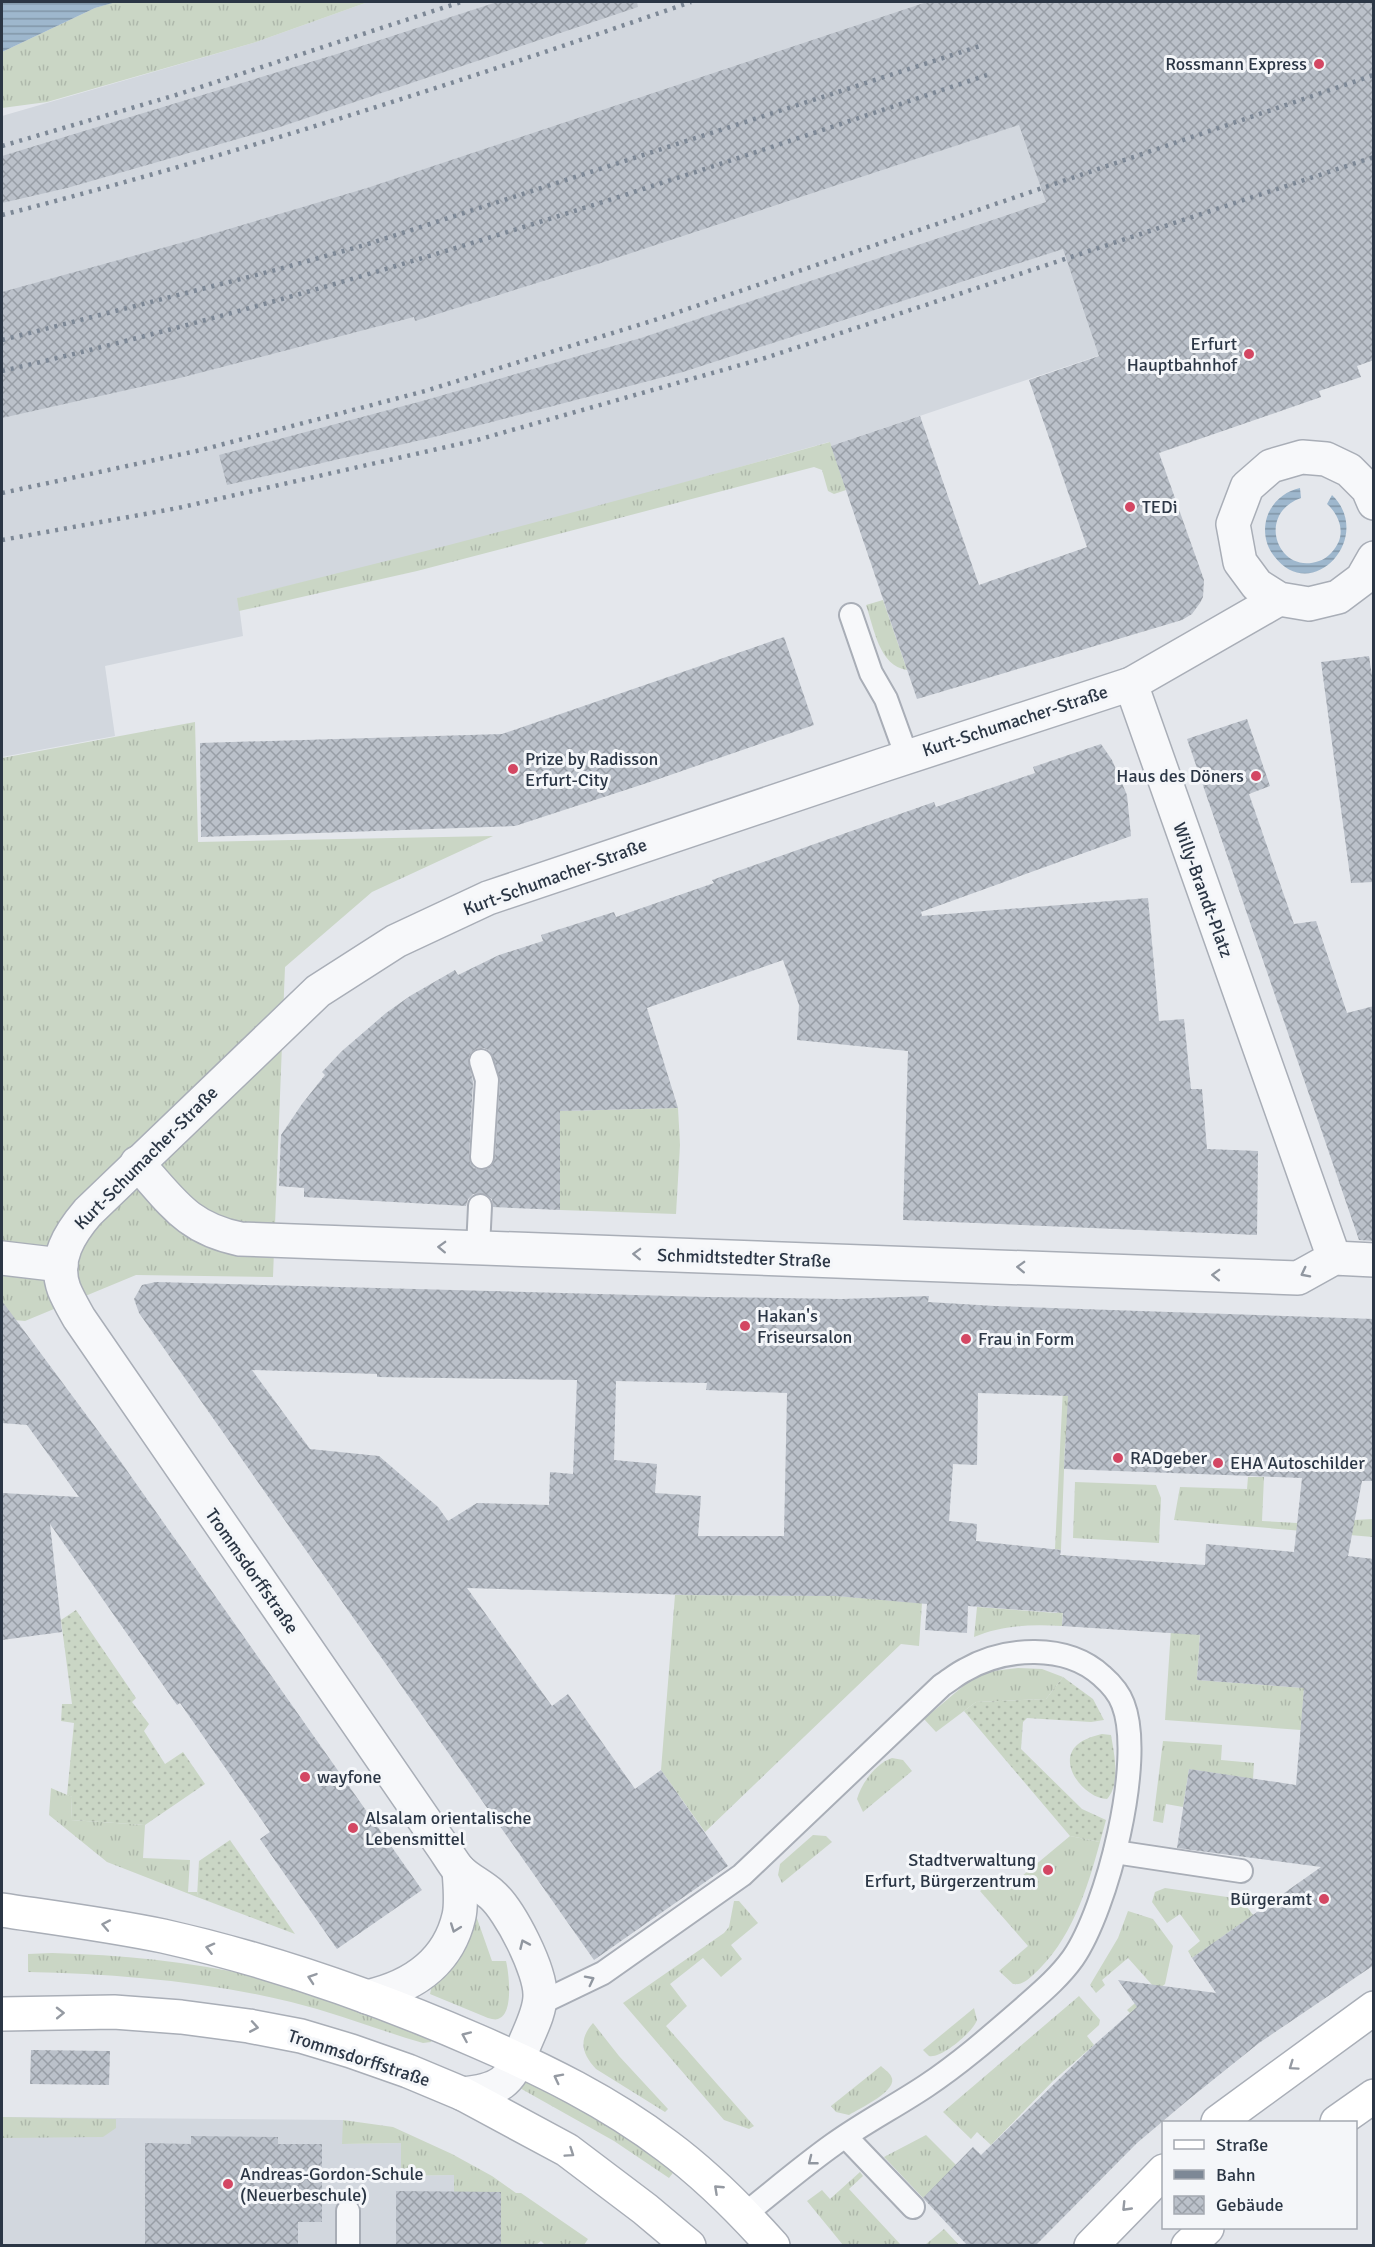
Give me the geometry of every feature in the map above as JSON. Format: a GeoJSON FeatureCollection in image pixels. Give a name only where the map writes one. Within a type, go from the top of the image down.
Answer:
{"type":"FeatureCollection","features":[{"type":"Feature","properties":{"kind":"street"},"geometry":{"type":"LineString","coordinates":[[1370,578],[1338,597],[1309,604],[1279,599],[1257,585],[1240,562],[1233,524],[1247,487],[1271,466],[1302,457],[1326,459],[1350,470],[1368,489],[1374,503]]}},
{"type":"Feature","properties":{"kind":"street"},"geometry":{"type":"LineString","coordinates":[[1131,684],[1279,599]]}},
{"type":"Feature","properties":{"kind":"street","name":"Kurt-Schumacher-Straße"},"geometry":{"type":"LineString","coordinates":[[61,1265],[63,1251],[75,1227],[137,1163],[318,991],[396,941],[488,898],[1131,684]]}},
{"type":"Feature","properties":{"kind":"street","name":"Willy-Brandt-Platz"},"geometry":{"type":"LineString","coordinates":[[1131,684],[1334,1258]]}},
{"type":"Feature","properties":{"kind":"street","name":"Schmidtstedter Straße"},"geometry":{"type":"LineString","coordinates":[[137,1163],[187,1218],[202,1228],[240,1239],[1298,1278],[1334,1258]]}},
{"type":"Feature","properties":{"kind":"street"},"geometry":{"type":"LineString","coordinates":[[2,1258],[61,1265]]}},
{"type":"Feature","properties":{"kind":"street"},"geometry":{"type":"LineString","coordinates":[[1334,1258],[1374,1260]]}},
{"type":"Feature","properties":{"kind":"street","name":"Trommsdorffstraße"},"geometry":{"type":"LineString","coordinates":[[61,1265],[64,1288],[79,1318],[459,1870],[493,1895],[520,1936],[536,1972],[540,1995],[520,2059],[510,2077],[500,2085],[485,2092],[464,2094]]}},
{"type":"Feature","properties":{"kind":"street"},"geometry":{"type":"LineString","coordinates":[[367,1997],[392,1991],[412,1982],[443,1952],[453,1935],[459,1915],[459,1870]]}},
{"type":"Feature","properties":{"kind":"street"},"geometry":{"type":"LineString","coordinates":[[2,1910],[82,1921],[163,1936],[257,1960],[367,1997],[520,2059],[580,2089],[667,2146],[705,2177],[744,2214],[773,2246]]}},
{"type":"Feature","properties":{"kind":"street"},"geometry":{"type":"LineString","coordinates":[[1219,2121],[1374,2008]]}},
{"type":"Feature","properties":{"kind":"street","name":"Trommsdorffstraße"},"geometry":{"type":"LineString","coordinates":[[2,2014],[114,2012],[182,2017],[301,2036],[351,2051],[464,2094],[567,2150],[645,2209],[689,2246]]}},
{"type":"Feature","properties":{"kind":"street"},"geometry":{"type":"LineString","coordinates":[[1337,2121],[1374,2096]]}},
{"type":"Feature","properties":{"kind":"street"},"geometry":{"type":"LineString","coordinates":[[1091,2246],[1162,2173]]}},
{"type":"Feature","properties":{"kind":"street"},"geometry":{"type":"LineString","coordinates":[[1188,2246],[1206,2229]]}},
{"type":"Feature","properties":{"kind":"lane"},"geometry":{"type":"LineString","coordinates":[[852,615],[870,673],[886,699],[907,757]]}},
{"type":"Feature","properties":{"kind":"lane"},"geometry":{"type":"LineString","coordinates":[[481,1061],[487,1080],[483,1157]]}},
{"type":"Feature","properties":{"kind":"lane"},"geometry":{"type":"LineString","coordinates":[[478,1248],[480,1206]]}},
{"type":"Feature","properties":{"kind":"lane"},"geometry":{"type":"LineString","coordinates":[[538,2006],[603,1973],[742,1875],[942,1685],[965,1670],[984,1661],[1027,1652],[1051,1653],[1076,1659],[1093,1668],[1112,1686],[1124,1705],[1128,1727],[1129,1751],[1121,1826],[1100,1901],[1087,1933],[1074,1956],[1056,1980],[1009,2021],[928,2085],[840,2140],[744,2214]]}},
{"type":"Feature","properties":{"kind":"lane"},"geometry":{"type":"LineString","coordinates":[[1115,1852],[1241,1870]]}},
{"type":"Feature","properties":{"kind":"lane"},"geometry":{"type":"LineString","coordinates":[[840,2140],[913,2207]]}},
{"type":"Feature","properties":{"kind":"lane"},"geometry":{"type":"LineString","coordinates":[[348,2211],[348,2246]]}},
{"type":"Feature","properties":{"kind":"shaded area"},"geometry":{"type":"Polygon","coordinates":[[[368,2],[1373,2],[1373,263],[831,446],[829,442],[413,556],[238,598],[243,636],[105,666],[115,736],[2,757],[2,116],[253,43],[368,2]]]}},
{"type":"Feature","properties":{"kind":"shaded area","name":"Andreas-Gordon-Schule (Neuerbeschule)"},"geometry":{"type":"Polygon","coordinates":[[[2,2117],[343,2120],[343,2144],[401,2143],[401,2176],[454,2175],[454,2191],[501,2192],[501,2245],[2,2246],[2,2117]]]}},
{"type":"Feature","properties":{"kind":"green space"},"geometry":{"type":"Polygon","coordinates":[[[115,2],[368,2],[253,43],[47,102],[2,108],[2,52],[95,8],[115,2]]]}},
{"type":"Feature","properties":{"kind":"green space"},"geometry":{"type":"Polygon","coordinates":[[[830,442],[846,490],[834,494],[828,491],[822,470],[814,467],[417,571],[239,611],[237,598],[534,523],[830,442]]]}},
{"type":"Feature","properties":{"kind":"green space"},"geometry":{"type":"Polygon","coordinates":[[[883,600],[907,670],[890,661],[875,635],[866,605],[883,600]]]}},
{"type":"Feature","properties":{"kind":"green space"},"geometry":{"type":"Polygon","coordinates":[[[195,722],[198,842],[493,836],[372,892],[285,967],[273,1277],[136,1275],[25,1321],[2,1319],[2,758],[195,722]]]}},
{"type":"Feature","properties":{"kind":"green space"},"geometry":{"type":"Polygon","coordinates":[[[678,1108],[680,1145],[676,1214],[560,1210],[560,1111],[678,1108]]]}},
{"type":"Feature","properties":{"kind":"green space"},"geometry":{"type":"Polygon","coordinates":[[[1063,1388],[1076,1390],[1065,1444],[1061,1550],[1055,1549],[1063,1388]]]}},
{"type":"Feature","properties":{"kind":"green space"},"geometry":{"type":"Polygon","coordinates":[[[1248,1477],[1264,1477],[1262,1521],[1297,1523],[1373,1519],[1373,1537],[1174,1520],[1180,1487],[1247,1489],[1248,1477]]]}},
{"type":"Feature","properties":{"kind":"green space"},"geometry":{"type":"Polygon","coordinates":[[[1075,1482],[1156,1485],[1161,1498],[1159,1543],[1073,1538],[1075,1482]]]}},
{"type":"Feature","properties":{"kind":"green space"},"geometry":{"type":"Polygon","coordinates":[[[1060,1555],[1066,1555],[1062,1626],[1017,1626],[974,1637],[977,1607],[1057,1613],[1060,1555]]]}},
{"type":"Feature","properties":{"kind":"green space"},"geometry":{"type":"Polygon","coordinates":[[[675,1595],[836,1596],[922,1603],[919,1646],[901,1644],[705,1832],[661,1770],[675,1595]]]}},
{"type":"Feature","properties":{"kind":"green space"},"geometry":{"type":"Polygon","coordinates":[[[76,1610],[136,1698],[132,1702],[149,1724],[144,1731],[165,1764],[183,1752],[205,1784],[145,1825],[71,1820],[72,1797],[67,1795],[74,1723],[61,1721],[62,1704],[72,1704],[61,1620],[76,1610]]]}},
{"type":"Feature","properties":{"kind":"green space"},"geometry":{"type":"Polygon","coordinates":[[[1172,1614],[1201,1616],[1197,1680],[1304,1688],[1301,1730],[1165,1720],[1172,1614]]]}},
{"type":"Feature","properties":{"kind":"green space"},"geometry":{"type":"Polygon","coordinates":[[[1018,1668],[1042,1669],[1063,1677],[1046,1699],[976,1702],[936,1732],[924,1719],[974,1677],[993,1671],[1018,1668]]]}},
{"type":"Feature","properties":{"kind":"green space"},"geometry":{"type":"Polygon","coordinates":[[[1063,1677],[1093,1699],[1104,1720],[1091,1722],[1027,1718],[1023,1722],[1021,1749],[1082,1809],[1106,1820],[1100,1842],[1070,1836],[964,1711],[976,1702],[1046,1699],[1063,1677]]]}},
{"type":"Feature","properties":{"kind":"green space"},"geometry":{"type":"Polygon","coordinates":[[[1102,1734],[1111,1735],[1115,1759],[1114,1785],[1107,1799],[1090,1793],[1083,1787],[1076,1779],[1070,1761],[1071,1753],[1079,1743],[1102,1734]]]}},
{"type":"Feature","properties":{"kind":"green space"},"geometry":{"type":"Polygon","coordinates":[[[1163,1741],[1222,1745],[1221,1760],[1254,1763],[1253,1779],[1189,1769],[1183,1807],[1166,1804],[1163,1823],[1153,1821],[1163,1741]]]}},
{"type":"Feature","properties":{"kind":"green space"},"geometry":{"type":"Polygon","coordinates":[[[892,1758],[903,1760],[912,1771],[863,1812],[857,1799],[862,1787],[880,1764],[892,1758]]]}},
{"type":"Feature","properties":{"kind":"green space"},"geometry":{"type":"Polygon","coordinates":[[[51,1788],[72,1797],[71,1820],[145,1825],[143,1858],[190,1860],[188,1892],[197,1892],[197,1897],[107,1862],[49,1815],[51,1788]]]}},
{"type":"Feature","properties":{"kind":"green space"},"geometry":{"type":"Polygon","coordinates":[[[813,1835],[826,1836],[832,1842],[782,1883],[778,1875],[780,1864],[813,1835]]]}},
{"type":"Feature","properties":{"kind":"green space"},"geometry":{"type":"Polygon","coordinates":[[[1070,1836],[1100,1842],[1083,1896],[1058,1947],[1026,1981],[1013,1984],[999,1971],[1028,1946],[980,1891],[1001,1876],[1010,1886],[1070,1836]]]}},
{"type":"Feature","properties":{"kind":"green space"},"geometry":{"type":"Polygon","coordinates":[[[230,1840],[295,1934],[197,1897],[199,1861],[230,1840]]]}},
{"type":"Feature","properties":{"kind":"green space"},"geometry":{"type":"Polygon","coordinates":[[[1165,1888],[1241,1899],[1253,1915],[1192,1958],[1188,1951],[1200,1941],[1180,1914],[1167,1923],[1152,1902],[1155,1892],[1165,1888]]]}},
{"type":"Feature","properties":{"kind":"green space"},"geometry":{"type":"Polygon","coordinates":[[[734,1901],[739,1901],[758,1923],[731,1945],[742,1959],[721,1977],[703,1958],[670,1984],[687,2006],[666,2026],[754,2126],[749,2129],[724,2120],[623,2003],[724,1933],[729,1927],[734,1901]]]}},
{"type":"Feature","properties":{"kind":"green space"},"geometry":{"type":"Polygon","coordinates":[[[473,1907],[492,1961],[506,1961],[509,1984],[508,2002],[503,2016],[497,2019],[488,2018],[430,1994],[432,1985],[473,1907]]]}},
{"type":"Feature","properties":{"kind":"green space"},"geometry":{"type":"Polygon","coordinates":[[[1128,1911],[1153,1919],[1173,1946],[1165,1984],[1130,2013],[1127,2010],[1154,1987],[1128,1958],[1102,1980],[1105,1985],[1096,1993],[1090,1985],[1118,1938],[1128,1911]]]}},
{"type":"Feature","properties":{"kind":"green space"},"geometry":{"type":"Polygon","coordinates":[[[52,1953],[162,1960],[216,1968],[311,1992],[433,2037],[431,2042],[423,2043],[308,2006],[226,1989],[127,1977],[28,1972],[28,1954],[52,1953]]]}},
{"type":"Feature","properties":{"kind":"green space"},"geometry":{"type":"Polygon","coordinates":[[[1079,1996],[1100,2020],[1099,2025],[1087,2036],[1094,2045],[1054,2080],[991,2145],[977,2132],[971,2139],[943,2112],[1079,1996]]]}},
{"type":"Feature","properties":{"kind":"green space"},"geometry":{"type":"Polygon","coordinates":[[[974,2008],[977,2020],[970,2031],[956,2044],[934,2056],[929,2056],[923,2050],[974,2008]]]}},
{"type":"Feature","properties":{"kind":"green space"},"geometry":{"type":"Polygon","coordinates":[[[593,2023],[619,2056],[668,2109],[665,2112],[596,2069],[591,2063],[585,2052],[584,2041],[593,2023]]]}},
{"type":"Feature","properties":{"kind":"green space"},"geometry":{"type":"Polygon","coordinates":[[[881,2066],[890,2075],[892,2081],[885,2093],[849,2115],[836,2112],[831,2106],[881,2066]]]}},
{"type":"Feature","properties":{"kind":"green space"},"geometry":{"type":"Polygon","coordinates":[[[525,2077],[619,2132],[676,2169],[669,2178],[614,2141],[518,2087],[525,2077]]]}},
{"type":"Feature","properties":{"kind":"green space"},"geometry":{"type":"Polygon","coordinates":[[[2,2117],[116,2119],[116,2128],[103,2137],[2,2138],[2,2117]]]}},
{"type":"Feature","properties":{"kind":"green space"},"geometry":{"type":"Polygon","coordinates":[[[343,2120],[393,2127],[452,2154],[492,2176],[516,2193],[521,2193],[588,2239],[584,2245],[545,2245],[541,2241],[536,2245],[501,2245],[501,2193],[454,2192],[454,2175],[401,2176],[401,2143],[342,2144],[343,2120]]]}},
{"type":"Feature","properties":{"kind":"green space"},"geometry":{"type":"Polygon","coordinates":[[[926,2135],[956,2165],[923,2198],[884,2157],[926,2135]]]}},
{"type":"Feature","properties":{"kind":"green space"},"geometry":{"type":"Polygon","coordinates":[[[860,2172],[863,2176],[849,2189],[901,2245],[843,2245],[807,2201],[822,2190],[830,2199],[860,2172]]]}},
{"type":"Feature","properties":{"kind":"green space"},"geometry":{"type":"Polygon","coordinates":[[[944,2229],[959,2245],[925,2245],[944,2229]]]}},
{"type":"Feature","properties":{"kind":"water"},"geometry":{"type":"Polygon","coordinates":[[[2,2],[116,2],[95,8],[2,52],[2,2]]]}},
{"type":"Feature","properties":{"kind":"water"},"geometry":{"type":"Polygon","coordinates":[[[1300,488],[1301,498],[1287,506],[1279,517],[1276,529],[1277,541],[1283,552],[1292,560],[1305,563],[1319,561],[1328,556],[1339,541],[1341,531],[1337,516],[1327,504],[1332,495],[1343,512],[1346,529],[1343,546],[1333,560],[1320,570],[1305,573],[1289,569],[1274,556],[1265,532],[1267,517],[1276,502],[1289,492],[1300,488]]]}},
{"type":"Feature","properties":{"kind":"building"},"geometry":{"type":"Polygon","coordinates":[[[497,2],[637,2],[638,7],[280,127],[67,188],[2,203],[2,156],[337,54],[497,2]]]}},
{"type":"Feature","properties":{"kind":"building"},"geometry":{"type":"Polygon","coordinates":[[[927,2],[1374,2],[1374,360],[1357,366],[1361,377],[1319,391],[1321,397],[1159,453],[1204,580],[1203,597],[1200,603],[1192,614],[1182,620],[917,699],[831,446],[920,416],[979,585],[1087,547],[1029,380],[1099,356],[1063,249],[683,372],[434,437],[227,485],[219,455],[426,400],[641,338],[1046,202],[1019,125],[601,263],[415,321],[414,317],[176,379],[2,418],[2,292],[195,239],[367,188],[927,2]]]}},
{"type":"Feature","properties":{"kind":"building"},"geometry":{"type":"Polygon","coordinates":[[[784,637],[814,725],[653,781],[515,826],[201,837],[200,743],[502,734],[784,637]]]}},
{"type":"Feature","properties":{"kind":"building"},"geometry":{"type":"Polygon","coordinates":[[[1369,656],[1374,689],[1374,882],[1351,883],[1321,662],[1369,656]]]}},
{"type":"Feature","properties":{"kind":"building"},"geometry":{"type":"Polygon","coordinates":[[[1247,719],[1270,786],[1249,794],[1294,924],[1316,921],[1347,1013],[1374,1006],[1374,1241],[1359,1240],[1187,739],[1247,719]]]}},
{"type":"Feature","properties":{"kind":"building"},"geometry":{"type":"Polygon","coordinates":[[[1101,744],[1112,760],[1127,795],[1131,836],[921,912],[922,916],[1148,898],[1159,1021],[1184,1019],[1191,1089],[1202,1089],[1207,1149],[1258,1151],[1257,1235],[903,1220],[908,1051],[797,1040],[799,1005],[783,960],[647,1008],[678,1108],[560,1111],[560,1210],[493,1207],[492,1199],[481,1193],[473,1194],[466,1206],[304,1197],[304,1188],[279,1186],[281,1135],[325,1075],[322,1072],[342,1051],[386,1013],[455,970],[458,975],[499,955],[543,941],[541,935],[614,912],[616,917],[714,883],[712,880],[934,802],[936,807],[1035,773],[1033,767],[1101,744]],[[484,1048],[471,1052],[468,1059],[473,1082],[469,1156],[474,1168],[482,1170],[488,1169],[495,1158],[500,1081],[490,1051],[484,1048]]]}},
{"type":"Feature","properties":{"kind":"building"},"geometry":{"type":"Polygon","coordinates":[[[156,1282],[708,1297],[842,1299],[929,1296],[928,1302],[995,1306],[1374,1319],[1374,1481],[1362,1481],[1348,1556],[1374,1559],[1374,1965],[1259,2043],[1162,2121],[1137,2143],[1035,2246],[968,2246],[923,2198],[973,2147],[981,2155],[1094,2045],[1137,2007],[1118,1980],[1216,1993],[1192,1958],[1321,1867],[1177,1848],[1189,1769],[1296,1785],[1304,1688],[1197,1680],[1200,1635],[1062,1626],[1063,1613],[968,1606],[967,1633],[925,1630],[927,1604],[836,1596],[691,1595],[467,1588],[552,1706],[568,1694],[635,1789],[661,1770],[728,1866],[594,1960],[139,1313],[134,1299],[142,1285],[156,1282]],[[252,1370],[310,1449],[379,1456],[438,1507],[448,1521],[477,1503],[549,1505],[550,1472],[573,1474],[577,1380],[377,1377],[377,1374],[252,1370]],[[616,1381],[614,1460],[657,1464],[655,1493],[701,1496],[698,1536],[784,1536],[787,1393],[706,1390],[707,1383],[616,1381]],[[978,1393],[977,1465],[953,1464],[949,1521],[977,1524],[976,1541],[1061,1550],[1060,1555],[1205,1565],[1206,1544],[1294,1552],[1302,1478],[1064,1469],[1068,1396],[978,1393]]]}},
{"type":"Feature","properties":{"kind":"building"},"geometry":{"type":"Polygon","coordinates":[[[2,1301],[116,1455],[422,1890],[337,1949],[260,1839],[270,1832],[180,1703],[177,1705],[50,1524],[62,1632],[2,1640],[2,1493],[79,1497],[27,1425],[2,1423],[2,1301]]]}},
{"type":"Feature","properties":{"kind":"building"},"geometry":{"type":"Polygon","coordinates":[[[31,2050],[110,2051],[109,2085],[30,2084],[31,2050]]]}},
{"type":"Feature","properties":{"kind":"building"},"geometry":{"type":"Polygon","coordinates":[[[191,2136],[278,2137],[278,2144],[322,2144],[322,2222],[298,2222],[298,2246],[145,2246],[145,2143],[191,2144],[191,2136]]]}},
{"type":"Feature","properties":{"kind":"building"},"geometry":{"type":"Polygon","coordinates":[[[396,2191],[501,2192],[501,2246],[396,2246],[396,2191]]]}},
{"type":"Feature","properties":{"kind":"railway"},"geometry":{"type":"LineString","coordinates":[[2,146],[176,95],[461,2]]}},
{"type":"Feature","properties":{"kind":"railway"},"geometry":{"type":"LineString","coordinates":[[2,215],[176,168],[349,116],[691,2]]}},
{"type":"Feature","properties":{"kind":"railway"},"geometry":{"type":"LineString","coordinates":[[2,340],[365,245],[980,46]]}},
{"type":"Feature","properties":{"kind":"railway"},"geometry":{"type":"LineString","coordinates":[[2,371],[127,341],[375,272],[621,196],[987,75]]}},
{"type":"Feature","properties":{"kind":"railway"},"geometry":{"type":"LineString","coordinates":[[2,493],[201,450],[425,391],[658,319],[1374,75]]}},
{"type":"Feature","properties":{"kind":"railway"},"geometry":{"type":"LineString","coordinates":[[2,540],[178,508],[477,440],[765,358],[1374,157]]}},
{"type":"Feature","properties":{"kind":"place","name":"Rossmann Express"},"geometry":{"type":"Point","coordinates":[1319,64]}},
{"type":"Feature","properties":{"kind":"place","name":"Erfurt Hauptbahnhof"},"geometry":{"type":"Point","coordinates":[1249,354]}},
{"type":"Feature","properties":{"kind":"place","name":"TEDi"},"geometry":{"type":"Point","coordinates":[1130,507]}},
{"type":"Feature","properties":{"kind":"place","name":"Prize by Radisson Erfurt-City"},"geometry":{"type":"Point","coordinates":[513,769]}},
{"type":"Feature","properties":{"kind":"place","name":"Haus des Döners"},"geometry":{"type":"Point","coordinates":[1256,776]}},
{"type":"Feature","properties":{"kind":"place","name":"Hakan's Friseursalon"},"geometry":{"type":"Point","coordinates":[745,1326]}},
{"type":"Feature","properties":{"kind":"place","name":"Frau in Form"},"geometry":{"type":"Point","coordinates":[966,1339]}},
{"type":"Feature","properties":{"kind":"place","name":"RADgeber"},"geometry":{"type":"Point","coordinates":[1118,1458]}},
{"type":"Feature","properties":{"kind":"place","name":"EHA Autoschilder"},"geometry":{"type":"Point","coordinates":[1218,1463]}},
{"type":"Feature","properties":{"kind":"place","name":"wayfone"},"geometry":{"type":"Point","coordinates":[305,1777]}},
{"type":"Feature","properties":{"kind":"place","name":"Alsalam orientalische Lebensmittel"},"geometry":{"type":"Point","coordinates":[353,1828]}},
{"type":"Feature","properties":{"kind":"place","name":"Stadtverwaltung Erfurt, Bürgerzentrum"},"geometry":{"type":"Point","coordinates":[1048,1870]}},
{"type":"Feature","properties":{"kind":"place","name":"Bürgeramt"},"geometry":{"type":"Point","coordinates":[1324,1899]}},
{"type":"Feature","properties":{"kind":"place","name":"Andreas-Gordon-Schule (Neuerbeschule)"},"geometry":{"type":"Point","coordinates":[228,2184]}}]}
